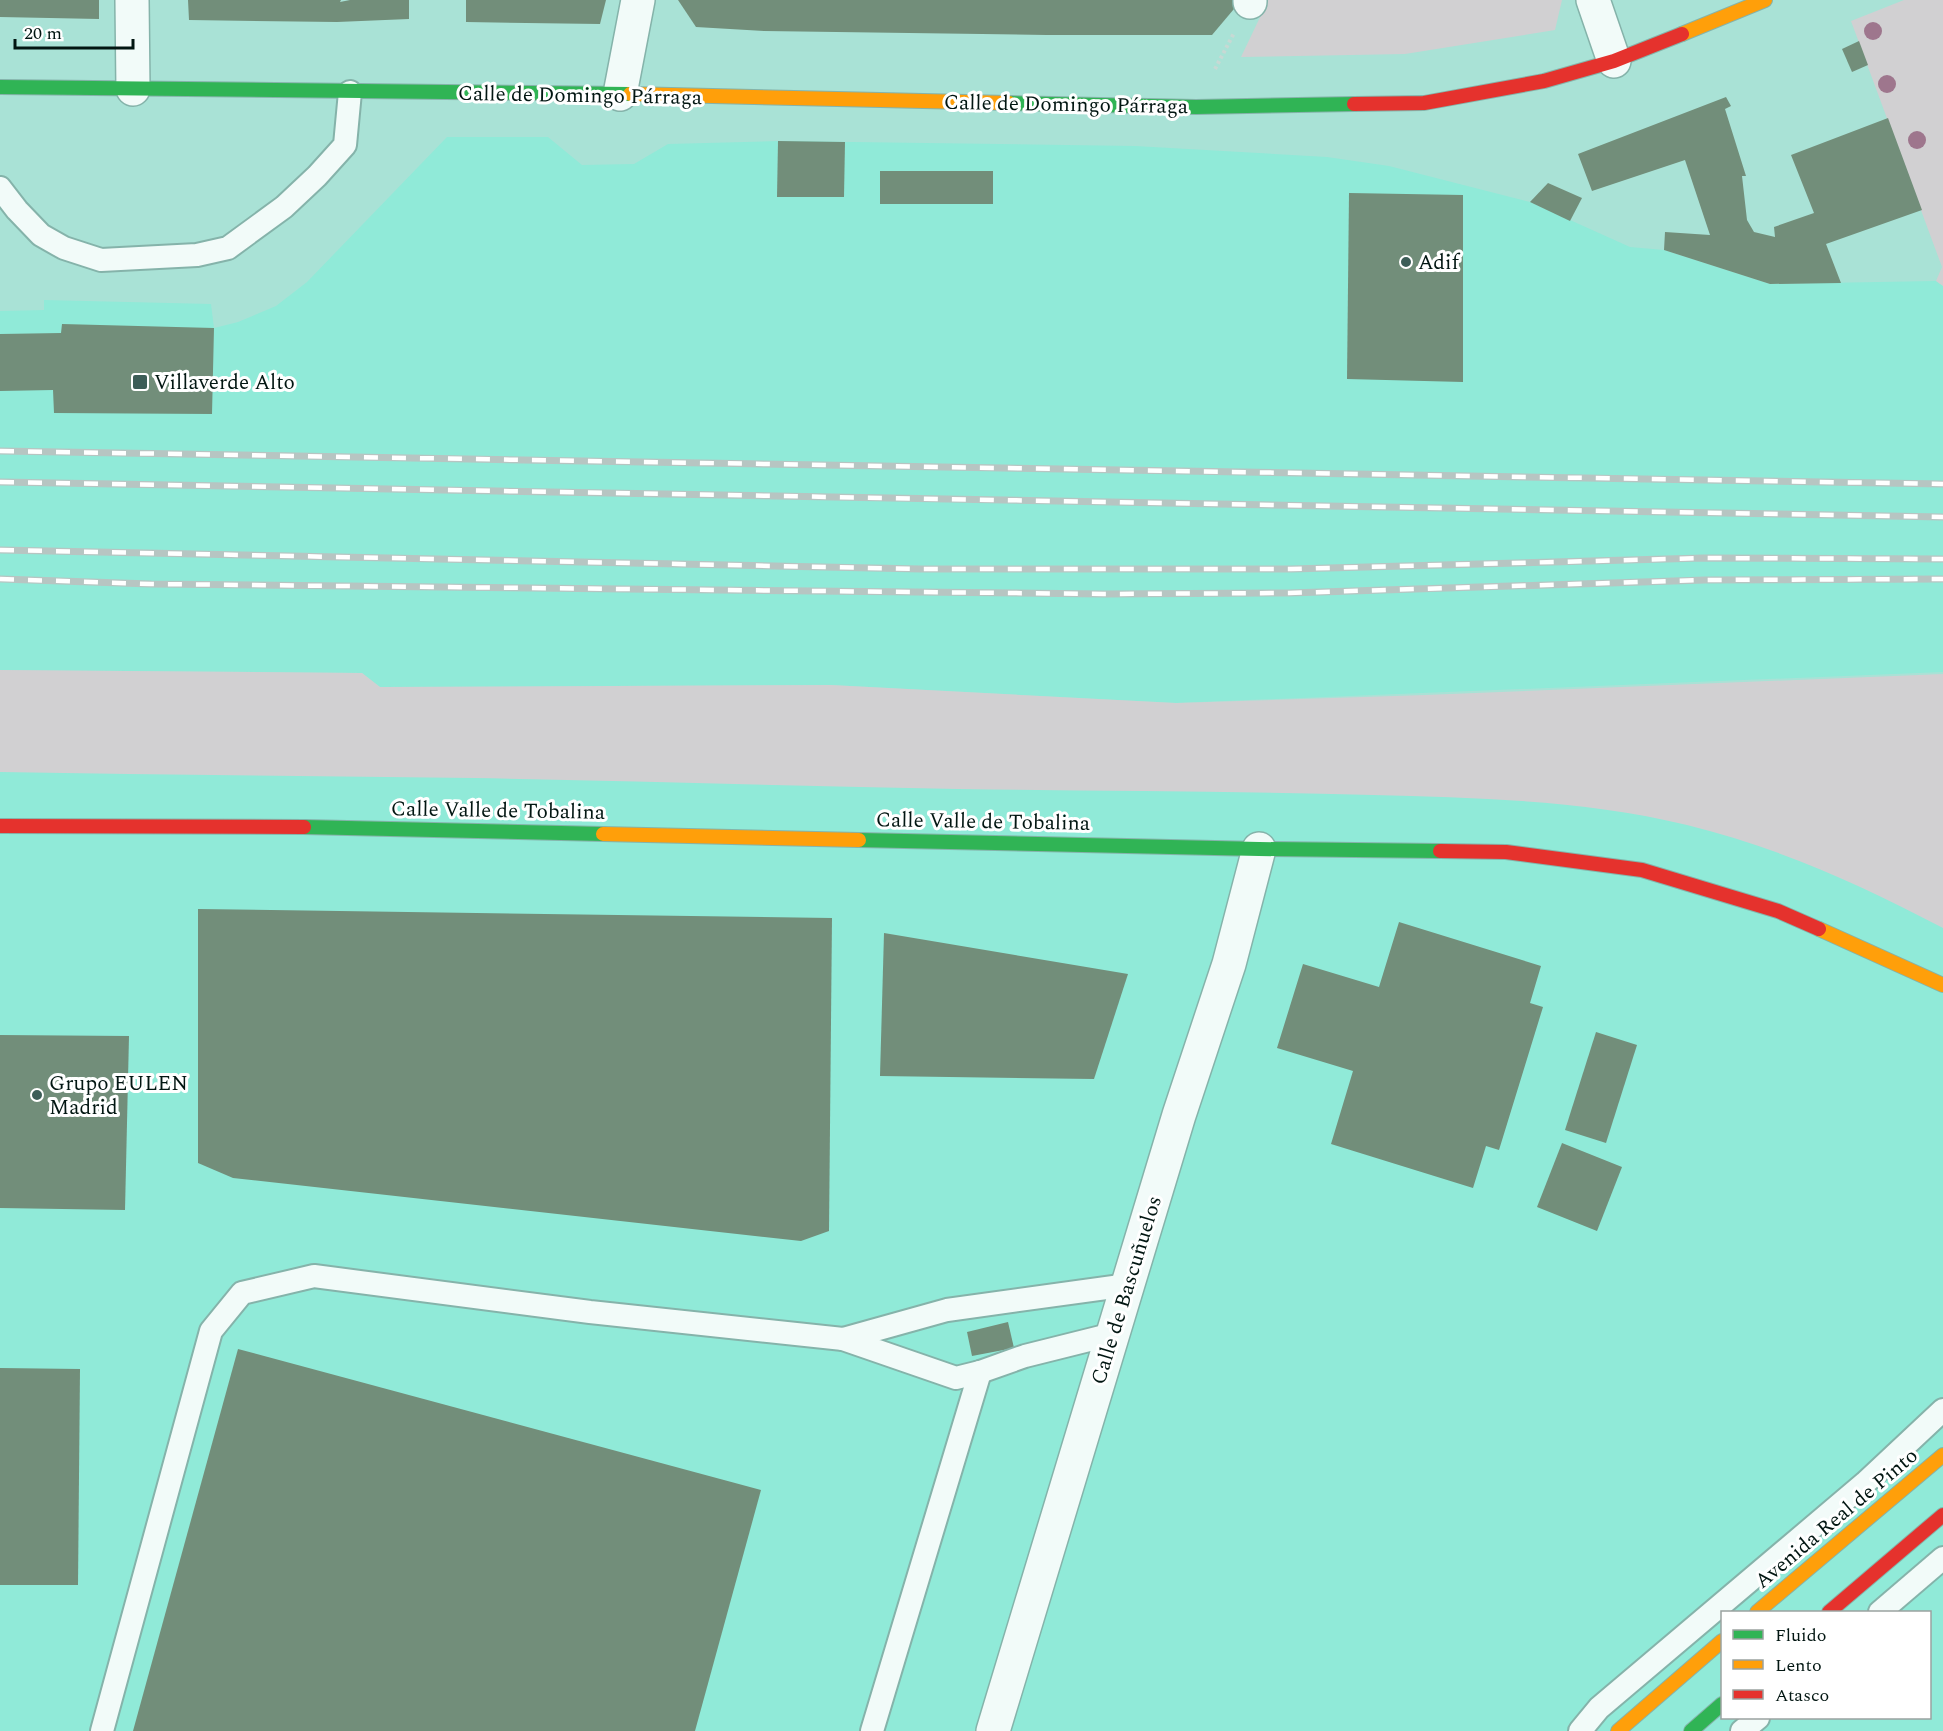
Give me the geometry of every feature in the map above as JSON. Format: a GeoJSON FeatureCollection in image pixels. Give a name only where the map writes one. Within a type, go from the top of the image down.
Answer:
{"type":"FeatureCollection","features":[{"type":"Feature","properties":{"kind":"street"},"geometry":{"type":"LineString","coordinates":[[132,0],[133,89]]}},
{"type":"Feature","properties":{"kind":"street"},"geometry":{"type":"LineString","coordinates":[[620,94],[638,0]]}},
{"type":"Feature","properties":{"kind":"street"},"geometry":{"type":"LineString","coordinates":[[1593,0],[1614,61]]}},
{"type":"Feature","properties":{"kind":"street","name":"Calle de Domingo Párraga"},"geometry":{"type":"LineString","coordinates":[[0,87],[620,94],[1196,107],[1425,103],[1544,81],[1614,61],[1765,0]]}},
{"type":"Feature","properties":{"kind":"street","name":"Calle Valle de Tobalina"},"geometry":{"type":"LineString","coordinates":[[0,826],[319,827],[1259,849],[1506,852],[1642,870],[1778,911],[1943,985]]}},
{"type":"Feature","properties":{"kind":"street","name":"Calle de Bascuñuelos"},"geometry":{"type":"LineString","coordinates":[[993,1731],[1179,1115],[1229,964],[1259,849]]}},
{"type":"Feature","properties":{"kind":"street","name":"Avenida Real de Pinto"},"geometry":{"type":"LineString","coordinates":[[1757,1611],[1943,1455]]}},
{"type":"Feature","properties":{"kind":"street"},"geometry":{"type":"LineString","coordinates":[[1830,1611],[1943,1515]]}},
{"type":"Feature","properties":{"kind":"street"},"geometry":{"type":"LineString","coordinates":[[1618,1731],[1721,1642]]}},
{"type":"Feature","properties":{"kind":"street"},"geometry":{"type":"LineString","coordinates":[[1691,1731],[1721,1705]]}},
{"type":"Feature","properties":{"kind":"lane"},"geometry":{"type":"LineString","coordinates":[[0,188],[16,210],[41,235],[64,248],[101,260],[197,255],[228,248],[284,207],[345,145],[350,92]]}},
{"type":"Feature","properties":{"kind":"lane"},"geometry":{"type":"LineString","coordinates":[[102,1731],[211,1331],[242,1293],[314,1276],[590,1312],[843,1339],[956,1378],[1025,1356],[1113,1334]]}},
{"type":"Feature","properties":{"kind":"lane"},"geometry":{"type":"LineString","coordinates":[[843,1339],[947,1310],[1128,1285]]}},
{"type":"Feature","properties":{"kind":"lane"},"geometry":{"type":"LineString","coordinates":[[872,1731],[980,1372]]}},
{"type":"Feature","properties":{"kind":"lane"},"geometry":{"type":"LineString","coordinates":[[1580,1731],[1599,1708],[1865,1483],[1943,1410]]}},
{"type":"Feature","properties":{"kind":"lane"},"geometry":{"type":"LineString","coordinates":[[1881,1611],[1943,1558]]}},
{"type":"Feature","properties":{"kind":"lane"},"geometry":{"type":"LineString","coordinates":[[1742,1731],[1757,1719]]}},
{"type":"Feature","properties":{"kind":"path"},"geometry":{"type":"LineString","coordinates":[[1196,107],[1250,1]]}},
{"type":"Feature","properties":{"kind":"shaded area"},"geometry":{"type":"Polygon","coordinates":[[[1265,0],[1562,0],[1555,30],[1405,54],[1241,57],[1263,11],[1265,0]]]}},
{"type":"Feature","properties":{"kind":"shaded area"},"geometry":{"type":"Polygon","coordinates":[[[1904,0],[1943,0],[1943,286],[1936,281],[1942,267],[1851,21],[1904,0]]]}},
{"type":"Feature","properties":{"kind":"shaded area"},"geometry":{"type":"Polygon","coordinates":[[[447,137],[548,137],[582,165],[634,164],[668,144],[778,141],[1135,146],[1327,157],[1389,166],[1530,202],[1630,247],[1664,250],[1770,284],[1936,281],[1943,286],[1943,672],[1176,703],[831,685],[380,687],[362,673],[0,670],[0,311],[44,310],[44,300],[211,304],[214,328],[238,322],[276,306],[307,282],[447,137]]]}},
{"type":"Feature","properties":{"kind":"shaded area"},"geometry":{"type":"Polygon","coordinates":[[[0,670],[362,673],[380,687],[831,685],[1176,703],[1943,674],[1943,928],[1850,882],[1754,844],[1687,825],[1570,805],[1452,797],[1269,793],[958,789],[474,778],[0,772],[0,670]]]}},
{"type":"Feature","properties":{"kind":"shaded area"},"geometry":{"type":"Polygon","coordinates":[[[1943,743],[1943,1731],[0,1731],[0,764],[1943,743]]]}},
{"type":"Feature","properties":{"kind":"building"},"geometry":{"type":"Polygon","coordinates":[[[0,0],[99,0],[99,19],[0,17],[0,0]]]}},
{"type":"Feature","properties":{"kind":"building"},"geometry":{"type":"Polygon","coordinates":[[[188,0],[341,0],[340,2],[409,0],[409,19],[337,22],[189,20],[188,0]]]}},
{"type":"Feature","properties":{"kind":"building"},"geometry":{"type":"Polygon","coordinates":[[[466,0],[606,0],[600,24],[466,22],[466,0]]]}},
{"type":"Feature","properties":{"kind":"building"},"geometry":{"type":"Polygon","coordinates":[[[678,0],[1239,0],[1239,3],[1212,35],[1047,35],[764,31],[696,27],[678,0]]]}},
{"type":"Feature","properties":{"kind":"building"},"geometry":{"type":"Polygon","coordinates":[[[1859,41],[1868,65],[1852,72],[1842,49],[1859,41]]]}},
{"type":"Feature","properties":{"kind":"building"},"geometry":{"type":"Polygon","coordinates":[[[1726,97],[1731,106],[1725,109],[1746,176],[1742,176],[1747,220],[1754,232],[1775,237],[1774,227],[1814,213],[1791,155],[1888,118],[1922,210],[1826,244],[1841,283],[1770,284],[1664,250],[1665,232],[1710,235],[1685,160],[1592,191],[1578,154],[1726,97]]]}},
{"type":"Feature","properties":{"kind":"building"},"geometry":{"type":"Polygon","coordinates":[[[778,141],[845,142],[844,197],[777,197],[778,141]]]}},
{"type":"Feature","properties":{"kind":"building"},"geometry":{"type":"Polygon","coordinates":[[[880,171],[993,171],[993,204],[880,204],[880,171]]]}},
{"type":"Feature","properties":{"kind":"building"},"geometry":{"type":"Polygon","coordinates":[[[1548,183],[1582,198],[1570,221],[1530,202],[1548,183]]]}},
{"type":"Feature","properties":{"kind":"building","name":"Adif"},"geometry":{"type":"Polygon","coordinates":[[[1349,193],[1463,195],[1463,382],[1347,379],[1349,193]]]}},
{"type":"Feature","properties":{"kind":"building"},"geometry":{"type":"Polygon","coordinates":[[[62,324],[214,328],[212,414],[54,413],[53,390],[0,391],[0,334],[61,333],[62,324]]]}},
{"type":"Feature","properties":{"kind":"building"},"geometry":{"type":"Polygon","coordinates":[[[198,909],[832,918],[829,1231],[801,1241],[233,1178],[198,1163],[198,909]]]}},
{"type":"Feature","properties":{"kind":"building"},"geometry":{"type":"Polygon","coordinates":[[[1399,922],[1541,966],[1530,1003],[1543,1007],[1499,1150],[1486,1146],[1473,1188],[1331,1144],[1353,1071],[1277,1048],[1303,964],[1379,987],[1399,922]]]}},
{"type":"Feature","properties":{"kind":"building"},"geometry":{"type":"Polygon","coordinates":[[[884,933],[1128,974],[1094,1079],[880,1076],[884,933]]]}},
{"type":"Feature","properties":{"kind":"building"},"geometry":{"type":"Polygon","coordinates":[[[1596,1032],[1637,1045],[1606,1143],[1565,1130],[1596,1032]]]}},
{"type":"Feature","properties":{"kind":"building"},"geometry":{"type":"Polygon","coordinates":[[[0,1035],[129,1036],[125,1210],[0,1208],[0,1035]]]}},
{"type":"Feature","properties":{"kind":"building"},"geometry":{"type":"Polygon","coordinates":[[[1562,1143],[1622,1167],[1597,1231],[1537,1207],[1562,1143]]]}},
{"type":"Feature","properties":{"kind":"building"},"geometry":{"type":"Polygon","coordinates":[[[1008,1322],[1014,1348],[972,1356],[967,1332],[1008,1322]]]}},
{"type":"Feature","properties":{"kind":"building"},"geometry":{"type":"Polygon","coordinates":[[[238,1349],[761,1490],[695,1731],[133,1731],[238,1349]]]}},
{"type":"Feature","properties":{"kind":"building"},"geometry":{"type":"Polygon","coordinates":[[[0,1368],[80,1369],[78,1585],[0,1585],[0,1368]]]}},
{"type":"Feature","properties":{"kind":"railway"},"geometry":{"type":"LineString","coordinates":[[0,451],[1943,484]]}},
{"type":"Feature","properties":{"kind":"railway"},"geometry":{"type":"LineString","coordinates":[[0,482],[1943,517]]}},
{"type":"Feature","properties":{"kind":"railway"},"geometry":{"type":"LineString","coordinates":[[0,550],[921,569],[1291,569],[1704,558],[1943,559]]}},
{"type":"Feature","properties":{"kind":"railway"},"geometry":{"type":"LineString","coordinates":[[0,579],[151,584],[1104,594],[1289,593],[1705,580],[1943,579]]}},
{"type":"Feature","properties":{"kind":"traffic: fast"},"geometry":{"type":"LineString","coordinates":[[0,87],[630,94]]}},
{"type":"Feature","properties":{"kind":"traffic: fast"},"geometry":{"type":"LineString","coordinates":[[1009,103],[1196,107],[1354,104]]}},
{"type":"Feature","properties":{"kind":"traffic: fast"},"geometry":{"type":"LineString","coordinates":[[304,827],[603,834]]}},
{"type":"Feature","properties":{"kind":"traffic: fast"},"geometry":{"type":"LineString","coordinates":[[859,840],[1440,851]]}},
{"type":"Feature","properties":{"kind":"traffic: fast"},"geometry":{"type":"LineString","coordinates":[[1691,1731],[1721,1705]]}},
{"type":"Feature","properties":{"kind":"traffic: slow"},"geometry":{"type":"LineString","coordinates":[[1682,34],[1765,0]]}},
{"type":"Feature","properties":{"kind":"traffic: slow"},"geometry":{"type":"LineString","coordinates":[[630,94],[1009,103]]}},
{"type":"Feature","properties":{"kind":"traffic: slow"},"geometry":{"type":"LineString","coordinates":[[603,834],[859,840]]}},
{"type":"Feature","properties":{"kind":"traffic: slow"},"geometry":{"type":"LineString","coordinates":[[1819,929],[1943,985]]}},
{"type":"Feature","properties":{"kind":"traffic: slow"},"geometry":{"type":"LineString","coordinates":[[1758,1611],[1943,1455]]}},
{"type":"Feature","properties":{"kind":"traffic: slow"},"geometry":{"type":"LineString","coordinates":[[1618,1731],[1721,1642]]}},
{"type":"Feature","properties":{"kind":"traffic: jam"},"geometry":{"type":"LineString","coordinates":[[1354,104],[1424,103],[1544,81],[1614,61],[1682,34]]}},
{"type":"Feature","properties":{"kind":"traffic: jam"},"geometry":{"type":"LineString","coordinates":[[0,826],[304,827]]}},
{"type":"Feature","properties":{"kind":"traffic: jam"},"geometry":{"type":"LineString","coordinates":[[1440,851],[1506,852],[1642,870],[1778,911],[1819,929]]}},
{"type":"Feature","properties":{"kind":"traffic: jam"},"geometry":{"type":"LineString","coordinates":[[1830,1611],[1943,1515]]}},
{"type":"Feature","properties":{"kind":"place","name":"Adif"},"geometry":{"type":"Point","coordinates":[1406,262]}},
{"type":"Feature","properties":{"kind":"place","name":"Villaverde Alto"},"geometry":{"type":"Point","coordinates":[140,382]}},
{"type":"Feature","properties":{"kind":"place","name":"Grupo EULEN Madrid"},"geometry":{"type":"Point","coordinates":[37,1095]}}]}
